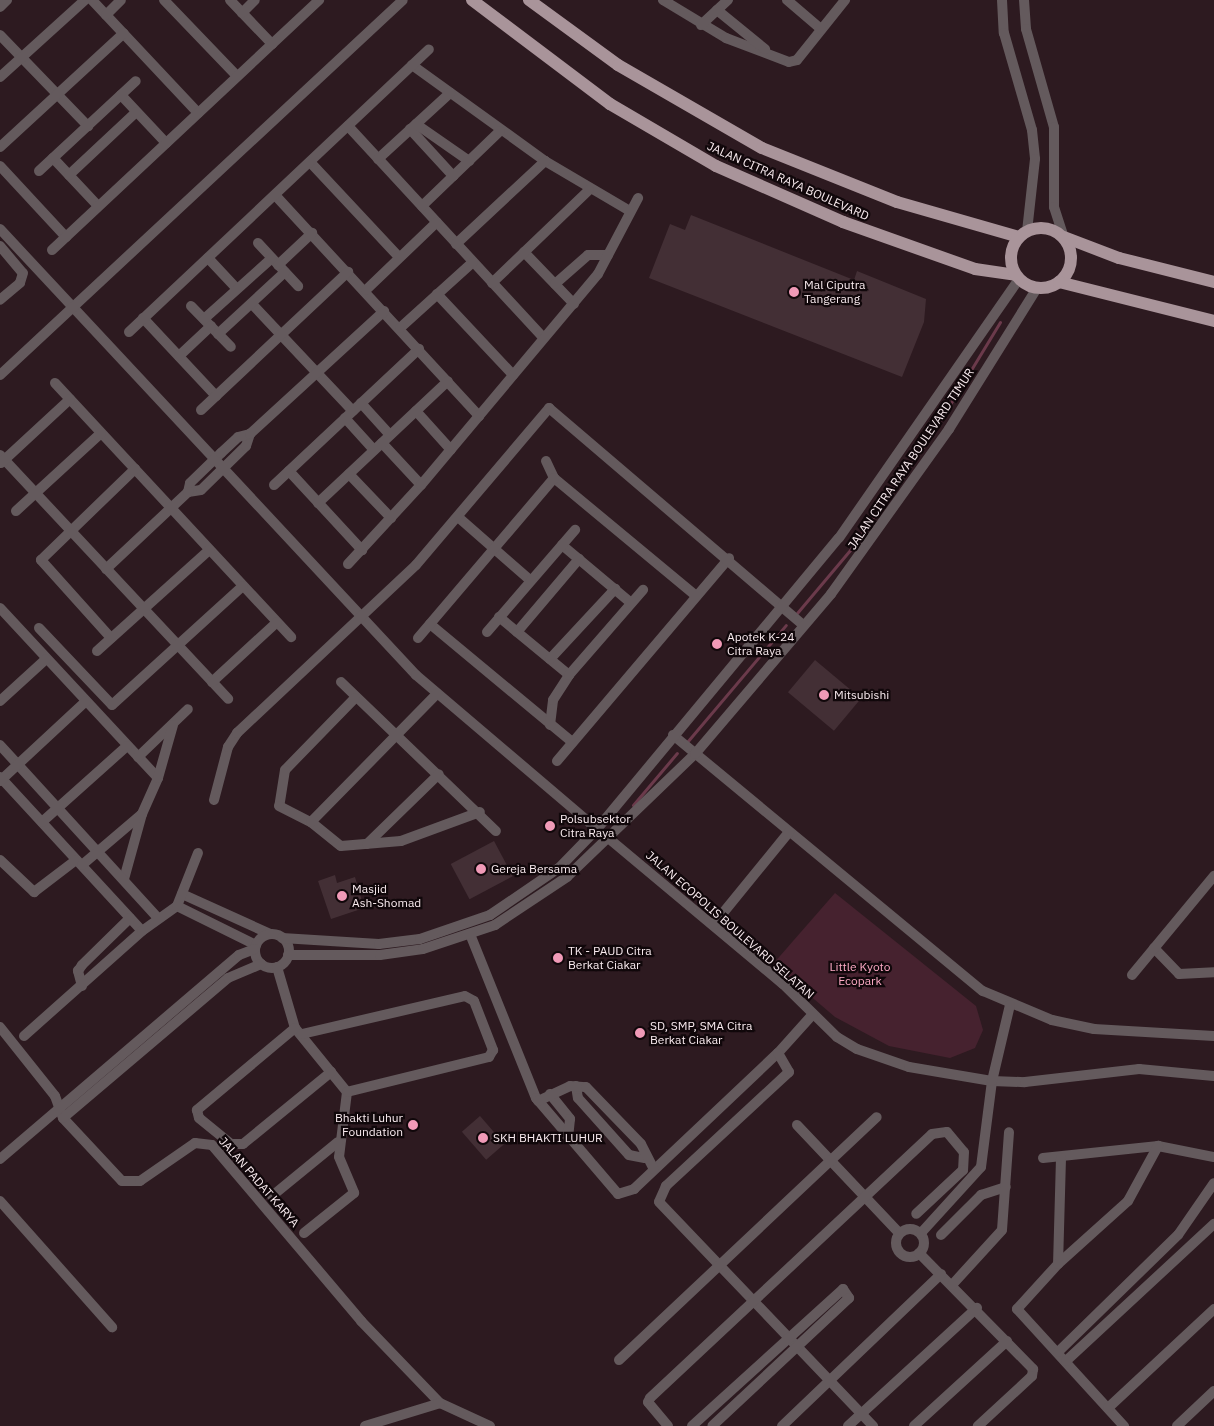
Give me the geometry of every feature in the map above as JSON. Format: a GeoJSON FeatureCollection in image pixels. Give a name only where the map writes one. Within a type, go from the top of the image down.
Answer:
{"type":"FeatureCollection","features":[{"type":"Feature","properties":{"kind":"main road","name":"JALAN CITRA RAYA BOULEVARD"},"geometry":{"type":"LineString","coordinates":[[472,0],[610,104],[716,166],[842,222],[975,269],[1018,277]]}},
{"type":"Feature","properties":{"kind":"main road","name":"JALAN CITRA RAYA BOULEVARD"},"geometry":{"type":"LineString","coordinates":[[529,0],[618,65],[762,148],[897,202],[1023,234]]}},
{"type":"Feature","properties":{"kind":"main road"},"geometry":{"type":"LineString","coordinates":[[1214,282],[1119,258],[1046,228],[1023,234],[1012,251],[1018,277],[1038,288],[1059,282],[1214,321]]}},
{"type":"Feature","properties":{"kind":"main road"},"geometry":{"type":"LineString","coordinates":[[1059,282],[1071,261],[1064,237]]}},
{"type":"Feature","properties":{"kind":"street"},"geometry":{"type":"LineString","coordinates":[[0,7],[7,0]]}},
{"type":"Feature","properties":{"kind":"street"},"geometry":{"type":"LineString","coordinates":[[0,78],[85,0]]}},
{"type":"Feature","properties":{"kind":"street"},"geometry":{"type":"LineString","coordinates":[[92,0],[198,113]]}},
{"type":"Feature","properties":{"kind":"street"},"geometry":{"type":"LineString","coordinates":[[106,14],[121,0]]}},
{"type":"Feature","properties":{"kind":"street"},"geometry":{"type":"LineString","coordinates":[[164,0],[236,75]]}},
{"type":"Feature","properties":{"kind":"street"},"geometry":{"type":"LineString","coordinates":[[230,0],[272,44]]}},
{"type":"Feature","properties":{"kind":"street"},"geometry":{"type":"LineString","coordinates":[[242,13],[256,0]]}},
{"type":"Feature","properties":{"kind":"street"},"geometry":{"type":"LineString","coordinates":[[52,250],[236,75],[319,0]]}},
{"type":"Feature","properties":{"kind":"street"},"geometry":{"type":"LineString","coordinates":[[0,375],[403,0]]}},
{"type":"Feature","properties":{"kind":"street"},"geometry":{"type":"LineString","coordinates":[[663,0],[701,25],[794,61],[845,0]]}},
{"type":"Feature","properties":{"kind":"street"},"geometry":{"type":"LineString","coordinates":[[701,25],[728,0]]}},
{"type":"Feature","properties":{"kind":"street"},"geometry":{"type":"LineString","coordinates":[[787,0],[821,29]]}},
{"type":"Feature","properties":{"kind":"street"},"geometry":{"type":"LineString","coordinates":[[1002,0],[1004,33],[1032,130],[1035,160],[1023,234]]}},
{"type":"Feature","properties":{"kind":"street"},"geometry":{"type":"LineString","coordinates":[[1024,0],[1026,29],[1054,127],[1054,207],[1064,237]]}},
{"type":"Feature","properties":{"kind":"street"},"geometry":{"type":"LineString","coordinates":[[718,10],[767,50]]}},
{"type":"Feature","properties":{"kind":"street"},"geometry":{"type":"LineString","coordinates":[[0,147],[124,33]]}},
{"type":"Feature","properties":{"kind":"street"},"geometry":{"type":"LineString","coordinates":[[0,35],[88,126]]}},
{"type":"Feature","properties":{"kind":"street"},"geometry":{"type":"LineString","coordinates":[[129,332],[429,49]]}},
{"type":"Feature","properties":{"kind":"street"},"geometry":{"type":"LineString","coordinates":[[412,65],[500,131],[589,190],[630,211]]}},
{"type":"Feature","properties":{"kind":"street"},"geometry":{"type":"LineString","coordinates":[[39,171],[136,81]]}},
{"type":"Feature","properties":{"kind":"street"},"geometry":{"type":"LineString","coordinates":[[378,159],[450,93]]}},
{"type":"Feature","properties":{"kind":"street"},"geometry":{"type":"LineString","coordinates":[[120,95],[166,143]]}},
{"type":"Feature","properties":{"kind":"street"},"geometry":{"type":"LineString","coordinates":[[69,175],[136,112]]}},
{"type":"Feature","properties":{"kind":"street"},"geometry":{"type":"LineString","coordinates":[[348,126],[543,338]]}},
{"type":"Feature","properties":{"kind":"street"},"geometry":{"type":"LineString","coordinates":[[413,127],[469,161]]}},
{"type":"Feature","properties":{"kind":"street"},"geometry":{"type":"LineString","coordinates":[[413,127],[453,176]]}},
{"type":"Feature","properties":{"kind":"street"},"geometry":{"type":"LineString","coordinates":[[422,206],[500,131]]}},
{"type":"Feature","properties":{"kind":"street"},"geometry":{"type":"LineString","coordinates":[[53,158],[98,206]]}},
{"type":"Feature","properties":{"kind":"street"},"geometry":{"type":"LineString","coordinates":[[456,244],[545,161]]}},
{"type":"Feature","properties":{"kind":"street"},"geometry":{"type":"LineString","coordinates":[[310,162],[399,257]]}},
{"type":"Feature","properties":{"kind":"street"},"geometry":{"type":"LineString","coordinates":[[0,166],[66,237]]}},
{"type":"Feature","properties":{"kind":"street"},"geometry":{"type":"LineString","coordinates":[[492,283],[589,190]]}},
{"type":"Feature","properties":{"kind":"street"},"geometry":{"type":"LineString","coordinates":[[275,195],[366,290],[479,416]]}},
{"type":"Feature","properties":{"kind":"street"},"geometry":{"type":"LineString","coordinates":[[348,564],[421,485],[543,338],[574,304],[608,255],[638,198]]}},
{"type":"Feature","properties":{"kind":"street"},"geometry":{"type":"LineString","coordinates":[[366,290],[437,222]]}},
{"type":"Feature","properties":{"kind":"street"},"geometry":{"type":"LineString","coordinates":[[0,229],[76,303],[227,465],[360,619],[438,694],[598,829]]}},
{"type":"Feature","properties":{"kind":"street"},"geometry":{"type":"LineString","coordinates":[[211,327],[237,289],[278,265],[312,234]]}},
{"type":"Feature","properties":{"kind":"street"},"geometry":{"type":"LineString","coordinates":[[258,244],[298,286]]}},
{"type":"Feature","properties":{"kind":"street"},"geometry":{"type":"LineString","coordinates":[[0,246],[23,273],[20,282],[0,300]]}},
{"type":"Feature","properties":{"kind":"street"},"geometry":{"type":"LineString","coordinates":[[524,252],[574,304]]}},
{"type":"Feature","properties":{"kind":"street"},"geometry":{"type":"LineString","coordinates":[[555,284],[588,256],[608,255]]}},
{"type":"Feature","properties":{"kind":"street"},"geometry":{"type":"LineString","coordinates":[[208,258],[237,289]]}},
{"type":"Feature","properties":{"kind":"street"},"geometry":{"type":"LineString","coordinates":[[400,328],[473,262]]}},
{"type":"Feature","properties":{"kind":"street"},"geometry":{"type":"LineString","coordinates":[[179,356],[211,327],[252,304],[278,265]]}},
{"type":"Feature","properties":{"kind":"street"},"geometry":{"type":"LineString","coordinates":[[201,410],[348,272]]}},
{"type":"Feature","properties":{"kind":"street","name":"JALAN CITRA RAYA BOULEVARD TIMUR"},"geometry":{"type":"LineString","coordinates":[[282,938],[379,944],[466,924],[540,884],[598,829],[787,610],[898,459],[1018,277]]}},
{"type":"Feature","properties":{"kind":"street","name":"JALAN CITRA RAYA BOULEVARD TIMUR"},"geometry":{"type":"LineString","coordinates":[[288,955],[380,955],[423,950],[495,925],[548,893],[693,752],[802,624],[889,517],[1038,288]]}},
{"type":"Feature","properties":{"kind":"street"},"geometry":{"type":"LineString","coordinates":[[437,294],[513,375]]}},
{"type":"Feature","properties":{"kind":"street"},"geometry":{"type":"LineString","coordinates":[[252,304],[318,373],[374,450]]}},
{"type":"Feature","properties":{"kind":"street"},"geometry":{"type":"LineString","coordinates":[[191,306],[231,347]]}},
{"type":"Feature","properties":{"kind":"street"},"geometry":{"type":"LineString","coordinates":[[106,569],[188,492],[190,483],[232,442],[250,434],[384,311]]}},
{"type":"Feature","properties":{"kind":"street"},"geometry":{"type":"LineString","coordinates":[[144,318],[216,396]]}},
{"type":"Feature","properties":{"kind":"street"},"geometry":{"type":"LineString","coordinates":[[274,485],[419,349]]}},
{"type":"Feature","properties":{"kind":"street"},"geometry":{"type":"LineString","coordinates":[[318,503],[448,381]]}},
{"type":"Feature","properties":{"kind":"street"},"geometry":{"type":"LineString","coordinates":[[55,383],[292,637]]}},
{"type":"Feature","properties":{"kind":"street"},"geometry":{"type":"LineString","coordinates":[[70,399],[1,459],[228,699]]}},
{"type":"Feature","properties":{"kind":"street"},"geometry":{"type":"LineString","coordinates":[[361,403],[390,435]]}},
{"type":"Feature","properties":{"kind":"street"},"geometry":{"type":"LineString","coordinates":[[214,800],[228,747],[237,733],[370,611],[458,517],[549,408],[729,558],[802,624]]}},
{"type":"Feature","properties":{"kind":"street"},"geometry":{"type":"LineString","coordinates":[[416,411],[451,450]]}},
{"type":"Feature","properties":{"kind":"street"},"geometry":{"type":"LineString","coordinates":[[16,511],[101,433]]}},
{"type":"Feature","properties":{"kind":"street"},"geometry":{"type":"LineString","coordinates":[[188,492],[201,490],[241,452],[250,434]]}},
{"type":"Feature","properties":{"kind":"street"},"geometry":{"type":"LineString","coordinates":[[382,442],[421,485]]}},
{"type":"Feature","properties":{"kind":"street"},"geometry":{"type":"LineString","coordinates":[[546,462],[554,478],[696,596]]}},
{"type":"Feature","properties":{"kind":"street"},"geometry":{"type":"LineString","coordinates":[[111,638],[41,560],[135,469]]}},
{"type":"Feature","properties":{"kind":"street"},"geometry":{"type":"LineString","coordinates":[[288,471],[362,550]]}},
{"type":"Feature","properties":{"kind":"street"},"geometry":{"type":"LineString","coordinates":[[349,474],[391,518]]}},
{"type":"Feature","properties":{"kind":"street"},"geometry":{"type":"LineString","coordinates":[[418,638],[492,547],[554,478]]}},
{"type":"Feature","properties":{"kind":"street"},"geometry":{"type":"LineString","coordinates":[[458,517],[530,580]]}},
{"type":"Feature","properties":{"kind":"street"},"geometry":{"type":"LineString","coordinates":[[487,632],[575,530]]}},
{"type":"Feature","properties":{"kind":"street"},"geometry":{"type":"LineString","coordinates":[[562,545],[631,603]]}},
{"type":"Feature","properties":{"kind":"street"},"geometry":{"type":"LineString","coordinates":[[97,651],[209,550]]}},
{"type":"Feature","properties":{"kind":"street"},"geometry":{"type":"LineString","coordinates":[[557,761],[729,558]]}},
{"type":"Feature","properties":{"kind":"street"},"geometry":{"type":"LineString","coordinates":[[517,632],[579,559]]}},
{"type":"Feature","properties":{"kind":"street"},"geometry":{"type":"LineString","coordinates":[[39,628],[111,705],[243,586]]}},
{"type":"Feature","properties":{"kind":"street"},"geometry":{"type":"LineString","coordinates":[[550,659],[615,589]]}},
{"type":"Feature","properties":{"kind":"street"},"geometry":{"type":"LineString","coordinates":[[550,724],[553,700],[569,675],[643,590]]}},
{"type":"Feature","properties":{"kind":"street"},"geometry":{"type":"LineString","coordinates":[[2,614],[158,778]]}},
{"type":"Feature","properties":{"kind":"street"},"geometry":{"type":"LineString","coordinates":[[499,617],[569,675]]}},
{"type":"Feature","properties":{"kind":"street"},"geometry":{"type":"LineString","coordinates":[[212,682],[277,622]]}},
{"type":"Feature","properties":{"kind":"street"},"geometry":{"type":"LineString","coordinates":[[430,624],[572,742]]}},
{"type":"Feature","properties":{"kind":"street"},"geometry":{"type":"LineString","coordinates":[[0,701],[46,659]]}},
{"type":"Feature","properties":{"kind":"street"},"geometry":{"type":"LineString","coordinates":[[341,682],[396,737],[480,812],[496,832]]}},
{"type":"Feature","properties":{"kind":"street"},"geometry":{"type":"LineString","coordinates":[[311,822],[438,694]]}},
{"type":"Feature","properties":{"kind":"street"},"geometry":{"type":"LineString","coordinates":[[355,698],[282,775],[278,804],[311,822],[338,846],[401,841],[480,812]]}},
{"type":"Feature","properties":{"kind":"street"},"geometry":{"type":"LineString","coordinates":[[86,701],[1,779],[142,931]]}},
{"type":"Feature","properties":{"kind":"street"},"geometry":{"type":"LineString","coordinates":[[138,756],[188,709]]}},
{"type":"Feature","properties":{"kind":"street"},"geometry":{"type":"LineString","coordinates":[[124,880],[142,814],[158,778],[173,725]]}},
{"type":"Feature","properties":{"kind":"street"},"geometry":{"type":"LineString","coordinates":[[677,739],[983,990],[1010,1005],[1094,1029],[1214,1036]]}},
{"type":"Feature","properties":{"kind":"street"},"geometry":{"type":"LineString","coordinates":[[0,745],[158,918]]}},
{"type":"Feature","properties":{"kind":"street"},"geometry":{"type":"LineString","coordinates":[[42,822],[127,746]]}},
{"type":"Feature","properties":{"kind":"street"},"geometry":{"type":"LineString","coordinates":[[367,844],[439,774]]}},
{"type":"Feature","properties":{"kind":"street"},"geometry":{"type":"LineString","coordinates":[[0,860],[34,892],[97,851],[142,814]]}},
{"type":"Feature","properties":{"kind":"street"},"geometry":{"type":"LineString","coordinates":[[716,922],[789,832]]}},
{"type":"Feature","properties":{"kind":"street","name":"JALAN ECOPOLIS BOULEVARD SELATAN"},"geometry":{"type":"LineString","coordinates":[[606,837],[716,922],[837,1037],[877,1056],[909,1067],[992,1081],[1024,1082],[1139,1069],[1214,1076]]}},
{"type":"Feature","properties":{"kind":"street"},"geometry":{"type":"LineString","coordinates":[[24,1036],[142,931],[177,906],[198,853]]}},
{"type":"Feature","properties":{"kind":"street"},"geometry":{"type":"LineString","coordinates":[[1132,975],[1214,876]]}},
{"type":"Feature","properties":{"kind":"street"},"geometry":{"type":"LineString","coordinates":[[182,894],[282,938],[288,955],[277,967]]}},
{"type":"Feature","properties":{"kind":"street"},"geometry":{"type":"LineString","coordinates":[[177,906],[256,947],[261,964]]}},
{"type":"Feature","properties":{"kind":"street"},"geometry":{"type":"LineString","coordinates":[[82,986],[78,971],[82,965],[130,918]]}},
{"type":"Feature","properties":{"kind":"street"},"geometry":{"type":"LineString","coordinates":[[0,1159],[239,955],[256,947],[270,934]]}},
{"type":"Feature","properties":{"kind":"street"},"geometry":{"type":"LineString","coordinates":[[470,934],[538,1101],[612,1192],[630,1192],[778,1053],[813,1014]]}},
{"type":"Feature","properties":{"kind":"street"},"geometry":{"type":"LineString","coordinates":[[1154,948],[1179,974],[1214,972]]}},
{"type":"Feature","properties":{"kind":"street"},"geometry":{"type":"LineString","coordinates":[[63,1118],[228,978],[261,964],[277,967]]}},
{"type":"Feature","properties":{"kind":"street"},"geometry":{"type":"LineString","coordinates":[[277,967],[298,1031],[347,1092],[338,1142],[339,1157],[354,1193],[304,1233]]}},
{"type":"Feature","properties":{"kind":"street"},"geometry":{"type":"LineString","coordinates":[[331,1072],[243,1144],[231,1144],[199,1118],[198,1110],[298,1031],[464,996],[474,1000],[493,1050],[489,1057],[347,1092]]}},
{"type":"Feature","properties":{"kind":"street"},"geometry":{"type":"LineString","coordinates":[[921,1233],[981,1167],[992,1081],[1010,1005]]}},
{"type":"Feature","properties":{"kind":"street","name":"JALAN PADAT KARYA"},"geometry":{"type":"LineString","coordinates":[[0,1027],[59,1107],[63,1118],[127,1184],[140,1181],[195,1143],[212,1144],[361,1322],[440,1404],[490,1426]]}},
{"type":"Feature","properties":{"kind":"street"},"geometry":{"type":"LineString","coordinates":[[778,1053],[789,1072],[660,1193],[665,1211],[785,1339],[872,1426]]}},
{"type":"Feature","properties":{"kind":"street"},"geometry":{"type":"LineString","coordinates":[[538,1101],[550,1094],[576,1086],[586,1087],[641,1144],[645,1158],[654,1169]]}},
{"type":"Feature","properties":{"kind":"street"},"geometry":{"type":"LineString","coordinates":[[576,1086],[578,1098],[629,1155],[645,1158]]}},
{"type":"Feature","properties":{"kind":"street"},"geometry":{"type":"LineString","coordinates":[[550,1094],[570,1119],[568,1138]]}},
{"type":"Feature","properties":{"kind":"street"},"geometry":{"type":"LineString","coordinates":[[618,1360],[877,1117]]}},
{"type":"Feature","properties":{"kind":"street"},"geometry":{"type":"LineString","coordinates":[[796,1125],[899,1233]]}},
{"type":"Feature","properties":{"kind":"street"},"geometry":{"type":"LineString","coordinates":[[668,1426],[648,1400],[932,1134],[947,1132],[964,1152],[963,1170],[916,1214]]}},
{"type":"Feature","properties":{"kind":"street"},"geometry":{"type":"LineString","coordinates":[[952,1285],[1000,1235],[1010,1132]]}},
{"type":"Feature","properties":{"kind":"street"},"geometry":{"type":"LineString","coordinates":[[272,1196],[338,1142]]}},
{"type":"Feature","properties":{"kind":"street"},"geometry":{"type":"LineString","coordinates":[[1043,1158],[1061,1158],[1158,1146],[1214,1157]]}},
{"type":"Feature","properties":{"kind":"street"},"geometry":{"type":"LineString","coordinates":[[1124,1426],[1017,1309],[1058,1264],[1128,1201],[1158,1146]]}},
{"type":"Feature","properties":{"kind":"street"},"geometry":{"type":"LineString","coordinates":[[1058,1264],[1061,1158]]}},
{"type":"Feature","properties":{"kind":"street"},"geometry":{"type":"LineString","coordinates":[[1058,1352],[1178,1235],[1214,1183]]}},
{"type":"Feature","properties":{"kind":"street"},"geometry":{"type":"LineString","coordinates":[[941,1235],[981,1196],[1006,1187]]}},
{"type":"Feature","properties":{"kind":"street"},"geometry":{"type":"LineString","coordinates":[[0,1201],[112,1327]]}},
{"type":"Feature","properties":{"kind":"street"},"geometry":{"type":"LineString","coordinates":[[1066,1361],[1214,1224]]}},
{"type":"Feature","properties":{"kind":"street"},"geometry":{"type":"LineString","coordinates":[[921,1233],[908,1228],[899,1233],[896,1246],[901,1254],[919,1253],[977,1308],[1033,1372],[978,1426]]}},
{"type":"Feature","properties":{"kind":"street"},"geometry":{"type":"LineString","coordinates":[[919,1253],[924,1244],[921,1233]]}},
{"type":"Feature","properties":{"kind":"street"},"geometry":{"type":"LineString","coordinates":[[1178,1235],[1188,1248]]}},
{"type":"Feature","properties":{"kind":"street"},"geometry":{"type":"LineString","coordinates":[[782,1426],[941,1274]]}},
{"type":"Feature","properties":{"kind":"street"},"geometry":{"type":"LineString","coordinates":[[692,1426],[785,1339],[843,1289],[849,1298],[712,1426]]}},
{"type":"Feature","properties":{"kind":"street"},"geometry":{"type":"LineString","coordinates":[[848,1426],[977,1308]]}},
{"type":"Feature","properties":{"kind":"street"},"geometry":{"type":"LineString","coordinates":[[1108,1408],[1214,1309]]}},
{"type":"Feature","properties":{"kind":"street"},"geometry":{"type":"LineString","coordinates":[[914,1426],[1007,1341]]}},
{"type":"Feature","properties":{"kind":"street"},"geometry":{"type":"LineString","coordinates":[[1177,1426],[1214,1391]]}},
{"type":"Feature","properties":{"kind":"street"},"geometry":{"type":"LineString","coordinates":[[365,1426],[440,1404]]}},
{"type":"Feature","properties":{"kind":"green space","name":"Little Kyoto Ecopark"},"geometry":{"type":"Polygon","coordinates":[[[835,893],[976,1006],[983,1030],[975,1048],[950,1058],[889,1046],[835,1017],[773,964],[835,893]]]}},
{"type":"Feature","properties":{"kind":"building","name":"Mal Ciputra Tangerang"},"geometry":{"type":"Polygon","coordinates":[[[691,215],[854,280],[857,271],[926,299],[924,322],[902,377],[649,278],[670,224],[685,230],[691,215]]]}},
{"type":"Feature","properties":{"kind":"building","name":"Mitsubishi"},"geometry":{"type":"Polygon","coordinates":[[[815,660],[861,699],[834,731],[788,692],[815,660]]]}},
{"type":"Feature","properties":{"kind":"building","name":"Gereja Bersama"},"geometry":{"type":"Polygon","coordinates":[[[494,841],[513,876],[470,899],[451,864],[494,841]]]}},
{"type":"Feature","properties":{"kind":"building","name":"Masjid Ash-Shomad"},"geometry":{"type":"Polygon","coordinates":[[[335,875],[337,883],[355,877],[364,908],[331,919],[318,881],[335,875]]]}},
{"type":"Feature","properties":{"kind":"building","name":"SKH BHAKTI LUHUR"},"geometry":{"type":"Polygon","coordinates":[[[480,1116],[504,1144],[486,1160],[462,1132],[480,1116]]]}},
{"type":"Feature","properties":{"kind":"waterway"},"geometry":{"type":"LineString","coordinates":[[797,613],[850,550],[932,434],[1000,322]]}},
{"type":"Feature","properties":{"kind":"waterway"},"geometry":{"type":"LineString","coordinates":[[687,742],[786,625]]}},
{"type":"Feature","properties":{"kind":"waterway"},"geometry":{"type":"LineString","coordinates":[[633,805],[677,753]]}},
{"type":"Feature","properties":{"kind":"place","name":"Mal Ciputra Tangerang"},"geometry":{"type":"Point","coordinates":[794,292]}},
{"type":"Feature","properties":{"kind":"place","name":"Apotek K-24 Citra Raya"},"geometry":{"type":"Point","coordinates":[717,644]}},
{"type":"Feature","properties":{"kind":"place","name":"Mitsubishi"},"geometry":{"type":"Point","coordinates":[824,695]}},
{"type":"Feature","properties":{"kind":"place","name":"Polsubsektor Citra Raya"},"geometry":{"type":"Point","coordinates":[550,826]}},
{"type":"Feature","properties":{"kind":"place","name":"Gereja Bersama"},"geometry":{"type":"Point","coordinates":[481,869]}},
{"type":"Feature","properties":{"kind":"place","name":"Masjid Ash-Shomad"},"geometry":{"type":"Point","coordinates":[342,896]}},
{"type":"Feature","properties":{"kind":"place","name":"TK - PAUD Citra Berkat Ciakar"},"geometry":{"type":"Point","coordinates":[558,958]}},
{"type":"Feature","properties":{"kind":"place","name":"SD, SMP, SMA Citra Berkat Ciakar"},"geometry":{"type":"Point","coordinates":[640,1033]}},
{"type":"Feature","properties":{"kind":"place","name":"Bhakti Luhur Foundation"},"geometry":{"type":"Point","coordinates":[413,1125]}},
{"type":"Feature","properties":{"kind":"place","name":"SKH BHAKTI LUHUR"},"geometry":{"type":"Point","coordinates":[483,1138]}}]}
